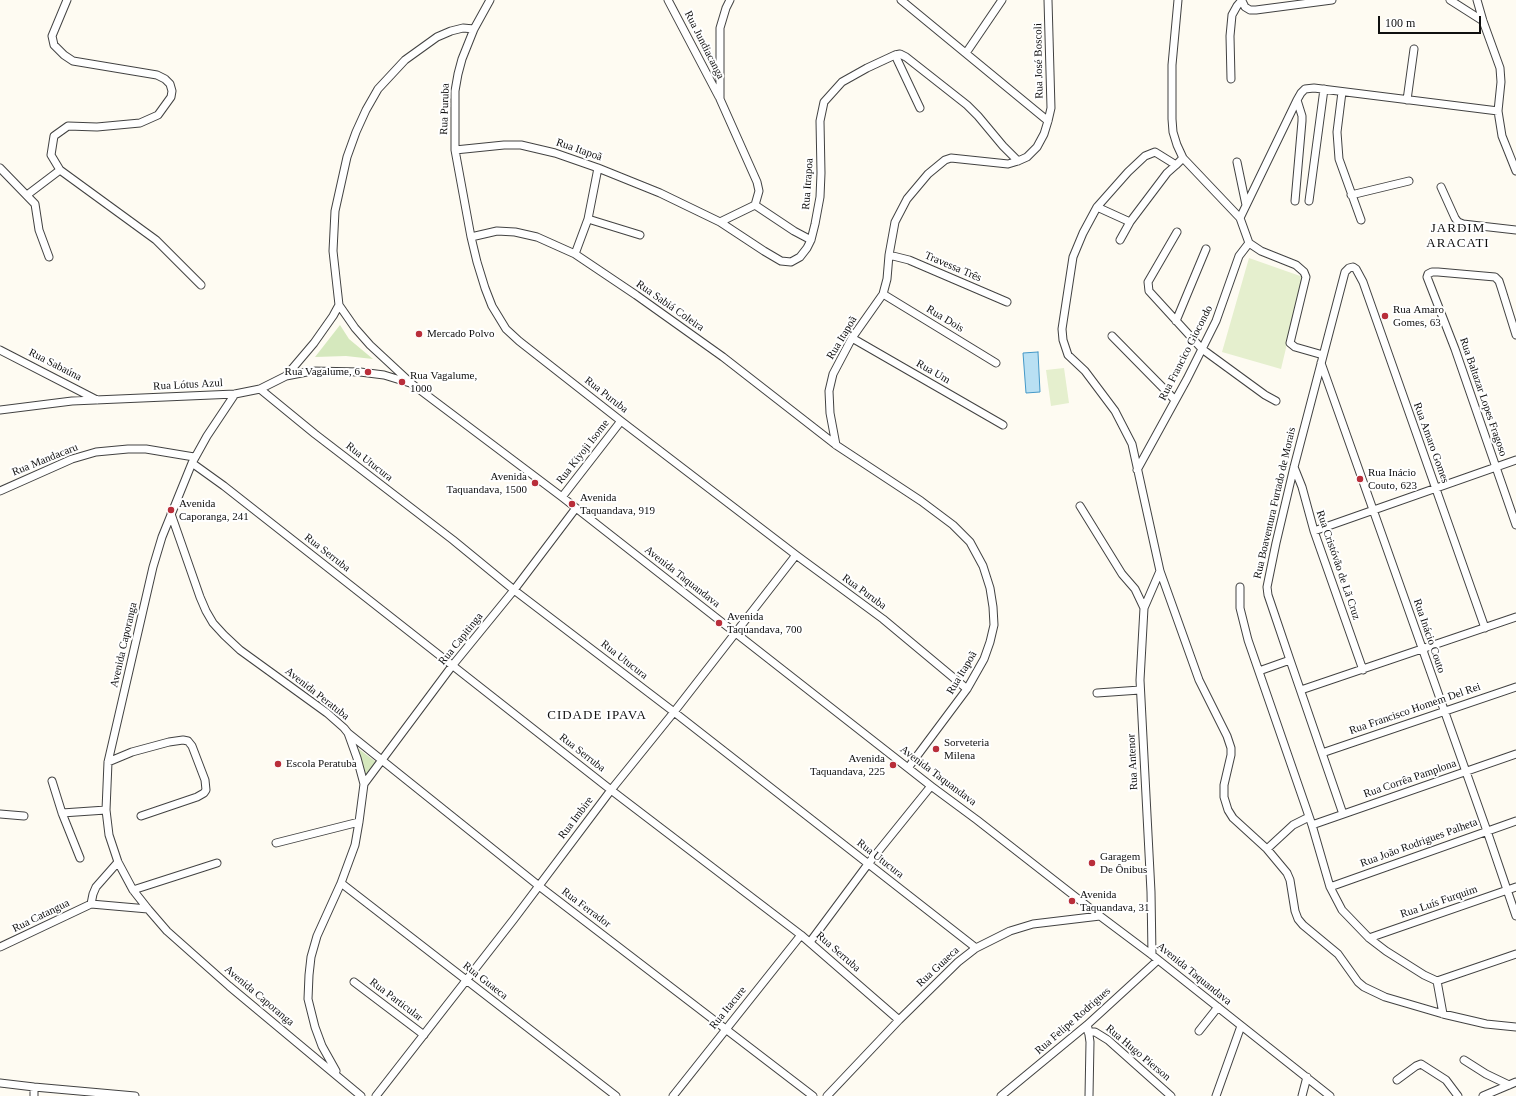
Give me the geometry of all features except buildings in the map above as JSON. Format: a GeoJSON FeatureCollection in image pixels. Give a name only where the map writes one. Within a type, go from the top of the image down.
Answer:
{"type":"FeatureCollection","features":[{"type":"Feature","properties":{"kind":"street"},"geometry":{"type":"LineString","coordinates":[[67,0],[52,36],[54,45],[64,55],[73,61],[157,75],[165,79],[170,84],[172,91],[171,96],[158,115],[140,123],[97,127],[68,126],[54,136],[51,155],[60,170],[156,240],[201,285]]}},
{"type":"Feature","properties":{"kind":"street","name":"Rua Puruba"},"geometry":{"type":"LineString","coordinates":[[490,0],[474,29],[462,59],[455,91],[455,150],[471,237],[485,288],[498,318],[506,329],[519,341],[796,555],[883,619],[967,689]]}},
{"type":"Feature","properties":{"kind":"street","name":"Rua Jundiacanga"},"geometry":{"type":"LineString","coordinates":[[668,0],[720,99]]}},
{"type":"Feature","properties":{"kind":"street"},"geometry":{"type":"LineString","coordinates":[[730,0],[720,28],[720,99],[757,182],[759,191],[756,205]]}},
{"type":"Feature","properties":{"kind":"street"},"geometry":{"type":"LineString","coordinates":[[901,0],[1048,121],[1036,147],[1027,157],[1018,161],[967,105],[906,57],[900,54],[895,55],[920,108]]}},
{"type":"Feature","properties":{"kind":"street"},"geometry":{"type":"LineString","coordinates":[[966,52],[1002,0]]}},
{"type":"Feature","properties":{"kind":"street","name":"Rua José Boscoli"},"geometry":{"type":"LineString","coordinates":[[1048,0],[1051,108],[1048,121]]}},
{"type":"Feature","properties":{"kind":"street"},"geometry":{"type":"LineString","coordinates":[[1178,0],[1172,65],[1172,119],[1173,132],[1183,158],[1240,218],[1249,243],[1261,251],[1296,265],[1304,272],[1306,277],[1290,343],[1292,346],[1323,355]]}},
{"type":"Feature","properties":{"kind":"street"},"geometry":{"type":"LineString","coordinates":[[1231,79],[1230,36],[1232,15],[1242,1],[1245,7],[1250,10],[1256,10],[1332,0]]}},
{"type":"Feature","properties":{"kind":"street"},"geometry":{"type":"LineString","coordinates":[[1450,0],[1482,21]]}},
{"type":"Feature","properties":{"kind":"street"},"geometry":{"type":"LineString","coordinates":[[1477,0],[1482,21],[1500,68],[1501,82],[1498,111],[1502,136],[1516,171]]}},
{"type":"Feature","properties":{"kind":"street","name":"Avenida Taquandava"},"geometry":{"type":"LineString","coordinates":[[474,29],[463,28],[437,37],[405,60],[378,88],[366,110],[347,157],[335,211],[333,251],[339,305],[363,338],[412,384],[562,497],[931,786],[1155,957],[1330,1096]]}},
{"type":"Feature","properties":{"kind":"street"},"geometry":{"type":"LineString","coordinates":[[1407,100],[1414,49]]}},
{"type":"Feature","properties":{"kind":"street","name":"Rua Itrapoa"},"geometry":{"type":"LineString","coordinates":[[720,222],[781,261],[791,262],[800,257],[811,240],[820,198],[820,121],[824,102],[842,82],[895,55]]}},
{"type":"Feature","properties":{"kind":"street"},"geometry":{"type":"LineString","coordinates":[[1240,218],[1297,100],[1301,93],[1306,89],[1324,89],[1498,111]]}},
{"type":"Feature","properties":{"kind":"street"},"geometry":{"type":"LineString","coordinates":[[1309,201],[1324,89]]}},
{"type":"Feature","properties":{"kind":"street"},"geometry":{"type":"LineString","coordinates":[[1342,92],[1337,126],[1339,159],[1360,220]]}},
{"type":"Feature","properties":{"kind":"street"},"geometry":{"type":"LineString","coordinates":[[1295,201],[1302,121],[1297,100]]}},
{"type":"Feature","properties":{"kind":"street","name":"Rua Itapoã"},"geometry":{"type":"LineString","coordinates":[[455,150],[504,145],[521,145],[555,153],[598,168],[660,193],[720,222]]}},
{"type":"Feature","properties":{"kind":"street"},"geometry":{"type":"LineString","coordinates":[[1176,165],[1155,152],[1145,156],[1128,172],[1097,207],[1083,232],[1073,257],[1062,329],[1063,340],[1068,355],[1085,371],[1115,411],[1132,444],[1160,572],[1199,680],[1227,736],[1231,748],[1231,755],[1224,785],[1224,797],[1228,810],[1287,873],[1290,880],[1295,911],[1298,919],[1303,925],[1338,954],[1358,982],[1369,990],[1384,997],[1442,1014],[1486,1024],[1516,1027]]}},
{"type":"Feature","properties":{"kind":"street","name":"Rua Itapoã"},"geometry":{"type":"LineString","coordinates":[[908,768],[967,689],[984,660],[994,625],[990,588],[983,566],[970,542],[953,526],[922,501],[836,446],[830,413],[829,391],[833,374],[852,338],[883,294],[887,279],[889,255],[895,222],[907,199],[928,174],[946,160],[951,158],[1008,164],[1018,161]]}},
{"type":"Feature","properties":{"kind":"street"},"geometry":{"type":"LineString","coordinates":[[1120,240],[1130,222],[1167,173],[1183,158]]}},
{"type":"Feature","properties":{"kind":"street"},"geometry":{"type":"LineString","coordinates":[[1237,162],[1246,205]]}},
{"type":"Feature","properties":{"kind":"street"},"geometry":{"type":"LineString","coordinates":[[0,168],[35,204],[39,230],[49,257]]}},
{"type":"Feature","properties":{"kind":"street"},"geometry":{"type":"LineString","coordinates":[[575,254],[588,219],[598,168]]}},
{"type":"Feature","properties":{"kind":"street"},"geometry":{"type":"LineString","coordinates":[[26,195],[60,170]]}},
{"type":"Feature","properties":{"kind":"street"},"geometry":{"type":"LineString","coordinates":[[1351,195],[1409,181]]}},
{"type":"Feature","properties":{"kind":"street"},"geometry":{"type":"LineString","coordinates":[[1441,187],[1458,222],[1463,224],[1516,230]]}},
{"type":"Feature","properties":{"kind":"street"},"geometry":{"type":"LineString","coordinates":[[756,205],[794,231],[811,240]]}},
{"type":"Feature","properties":{"kind":"street"},"geometry":{"type":"LineString","coordinates":[[720,222],[756,205]]}},
{"type":"Feature","properties":{"kind":"street"},"geometry":{"type":"LineString","coordinates":[[1097,207],[1130,222]]}},
{"type":"Feature","properties":{"kind":"street"},"geometry":{"type":"LineString","coordinates":[[588,219],[640,235]]}},
{"type":"Feature","properties":{"kind":"street","name":"Rua Sabiá Coleira"},"geometry":{"type":"LineString","coordinates":[[471,237],[497,231],[515,232],[536,237],[575,254],[718,353],[836,446]]}},
{"type":"Feature","properties":{"kind":"street"},"geometry":{"type":"LineString","coordinates":[[1177,232],[1148,282],[1149,291],[1202,349],[1265,395],[1276,401]]}},
{"type":"Feature","properties":{"kind":"street","name":"Rua Francico Giocondo"},"geometry":{"type":"LineString","coordinates":[[1138,470],[1202,349],[1221,310],[1238,256],[1249,243]]}},
{"type":"Feature","properties":{"kind":"street"},"geometry":{"type":"LineString","coordinates":[[1176,321],[1206,249]]}},
{"type":"Feature","properties":{"kind":"street","name":"Travessa Três"},"geometry":{"type":"LineString","coordinates":[[889,255],[909,260],[1007,302]]}},
{"type":"Feature","properties":{"kind":"street","name":"Rua Boaventura Furtado de Morais"},"geometry":{"type":"LineString","coordinates":[[1343,814],[1290,660],[1267,587],[1294,467],[1345,272],[1353,267]]}},
{"type":"Feature","properties":{"kind":"street","name":"Rua Amaro Gomes"},"geometry":{"type":"LineString","coordinates":[[1353,267],[1360,274],[1363,282],[1485,628]]}},
{"type":"Feature","properties":{"kind":"street","name":"Rua Baltazar Lopes Fragoso"},"geometry":{"type":"LineString","coordinates":[[1516,335],[1499,281],[1495,277],[1432,272],[1428,274],[1427,277],[1455,349],[1516,525]]}},
{"type":"Feature","properties":{"kind":"street","name":"Rua Dois"},"geometry":{"type":"LineString","coordinates":[[883,294],[996,363]]}},
{"type":"Feature","properties":{"kind":"street","name":"Rua Lótus Azul"},"geometry":{"type":"LineString","coordinates":[[0,410],[72,401],[235,394],[260,389],[286,376],[314,343],[339,305]]}},
{"type":"Feature","properties":{"kind":"street"},"geometry":{"type":"LineString","coordinates":[[1112,336],[1175,400]]}},
{"type":"Feature","properties":{"kind":"street","name":"Rua Um"},"geometry":{"type":"LineString","coordinates":[[852,338],[1003,426]]}},
{"type":"Feature","properties":{"kind":"street","name":"Rua Sabaúna"},"geometry":{"type":"LineString","coordinates":[[0,350],[99,401]]}},
{"type":"Feature","properties":{"kind":"street","name":"Rua Inácio Couto"},"geometry":{"type":"LineString","coordinates":[[1321,363],[1332,389],[1516,916]]}},
{"type":"Feature","properties":{"kind":"street"},"geometry":{"type":"LineString","coordinates":[[286,376],[312,371],[360,372],[384,375],[412,384]]}},
{"type":"Feature","properties":{"kind":"street","name":"Rua Utucura"},"geometry":{"type":"LineString","coordinates":[[260,389],[390,493],[453,540],[514,590],[674,712],[976,948]]}},
{"type":"Feature","properties":{"kind":"street","name":"Avenida Caporanga"},"geometry":{"type":"LineString","coordinates":[[235,394],[193,460],[171,514],[153,567],[108,762],[106,810],[109,835],[118,862],[133,890],[167,931],[229,986],[361,1096]]}},
{"type":"Feature","properties":{"kind":"street","name":"Rua Kiyoji Isome"},"geometry":{"type":"LineString","coordinates":[[562,497],[621,421]]}},
{"type":"Feature","properties":{"kind":"street","name":"Rua Mandacaru"},"geometry":{"type":"LineString","coordinates":[[0,491],[59,464],[96,452],[146,449],[193,460]]}},
{"type":"Feature","properties":{"kind":"street","name":"Rua Serruba"},"geometry":{"type":"LineString","coordinates":[[193,460],[611,790],[802,934],[899,1020]]}},
{"type":"Feature","properties":{"kind":"street"},"geometry":{"type":"LineString","coordinates":[[1314,531],[1516,460]]}},
{"type":"Feature","properties":{"kind":"street","name":"Rua Cristóvão de Lã Cruz"},"geometry":{"type":"LineString","coordinates":[[1294,467],[1302,487],[1314,531],[1363,670]]}},
{"type":"Feature","properties":{"kind":"street"},"geometry":{"type":"LineString","coordinates":[[1080,506],[1122,574],[1135,589],[1144,608]]}},
{"type":"Feature","properties":{"kind":"street","name":"Rua Capitinga"},"geometry":{"type":"LineString","coordinates":[[364,784],[452,666],[514,590],[576,508]]}},
{"type":"Feature","properties":{"kind":"street","name":"Avenida Peratuba"},"geometry":{"type":"LineString","coordinates":[[171,514],[203,604],[213,623],[240,650],[327,713],[348,733],[357,758],[364,784],[359,822],[354,845],[341,883],[317,936],[311,957],[308,990],[308,999],[315,1027],[322,1046],[339,1077]]}},
{"type":"Feature","properties":{"kind":"street","name":"Rua Imbire"},"geometry":{"type":"LineString","coordinates":[[376,1096],[539,886],[611,790],[674,712],[796,555]]}},
{"type":"Feature","properties":{"kind":"street","name":"Rua Antenor"},"geometry":{"type":"LineString","coordinates":[[1155,957],[1140,690],[1144,608],[1160,572]]}},
{"type":"Feature","properties":{"kind":"street"},"geometry":{"type":"LineString","coordinates":[[1240,587],[1240,608],[1248,640],[1312,825],[1330,887],[1342,910],[1369,938],[1424,975],[1437,981],[1516,954]]}},
{"type":"Feature","properties":{"kind":"street"},"geometry":{"type":"LineString","coordinates":[[1301,690],[1516,617]]}},
{"type":"Feature","properties":{"kind":"street"},"geometry":{"type":"LineString","coordinates":[[1259,670],[1290,660]]}},
{"type":"Feature","properties":{"kind":"street","name":"Rua Francisco Homem Del Rei"},"geometry":{"type":"LineString","coordinates":[[1322,753],[1516,687]]}},
{"type":"Feature","properties":{"kind":"street"},"geometry":{"type":"LineString","coordinates":[[1097,693],[1140,690]]}},
{"type":"Feature","properties":{"kind":"street","name":"Rua Ferrador"},"geometry":{"type":"LineString","coordinates":[[348,733],[539,886],[813,1096]]}},
{"type":"Feature","properties":{"kind":"street"},"geometry":{"type":"LineString","coordinates":[[108,762],[132,752],[169,742],[183,740],[188,741],[192,746],[206,785],[206,790],[204,793],[198,797],[141,816]]}},
{"type":"Feature","properties":{"kind":"street","name":"Rua Corrêa Pamplona"},"geometry":{"type":"LineString","coordinates":[[1312,825],[1516,754]]}},
{"type":"Feature","properties":{"kind":"street"},"geometry":{"type":"LineString","coordinates":[[52,781],[80,858]]}},
{"type":"Feature","properties":{"kind":"street"},"geometry":{"type":"LineString","coordinates":[[810,942],[868,864],[931,786]]}},
{"type":"Feature","properties":{"kind":"street"},"geometry":{"type":"LineString","coordinates":[[62,812],[106,810]]}},
{"type":"Feature","properties":{"kind":"street"},"geometry":{"type":"LineString","coordinates":[[0,814],[24,816]]}},
{"type":"Feature","properties":{"kind":"street"},"geometry":{"type":"LineString","coordinates":[[1267,850],[1293,825],[1309,817]]}},
{"type":"Feature","properties":{"kind":"street","name":"Rua João Rodrigues Palheta"},"geometry":{"type":"LineString","coordinates":[[1330,887],[1516,821]]}},
{"type":"Feature","properties":{"kind":"street"},"geometry":{"type":"LineString","coordinates":[[276,843],[359,822]]}},
{"type":"Feature","properties":{"kind":"street"},"geometry":{"type":"LineString","coordinates":[[118,862],[96,887],[93,894],[92,904],[148,909]]}},
{"type":"Feature","properties":{"kind":"street"},"geometry":{"type":"LineString","coordinates":[[133,890],[217,863]]}},
{"type":"Feature","properties":{"kind":"street","name":"Rua Guaeca"},"geometry":{"type":"LineString","coordinates":[[341,883],[616,1096]]}},
{"type":"Feature","properties":{"kind":"street","name":"Rua Luís Furquim"},"geometry":{"type":"LineString","coordinates":[[1369,938],[1516,887]]}},
{"type":"Feature","properties":{"kind":"street","name":"Rua Catangua"},"geometry":{"type":"LineString","coordinates":[[0,947],[92,904]]}},
{"type":"Feature","properties":{"kind":"street","name":"Rua Guaeca"},"geometry":{"type":"LineString","coordinates":[[827,1096],[899,1020],[958,962],[976,948],[1010,931],[1033,924],[1100,916]]}},
{"type":"Feature","properties":{"kind":"street","name":"Rua Itacure"},"geometry":{"type":"LineString","coordinates":[[673,1096],[802,934]]}},
{"type":"Feature","properties":{"kind":"street","name":"Rua Felipe Rodrigues"},"geometry":{"type":"LineString","coordinates":[[1001,1096],[1088,1028],[1155,957]]}},
{"type":"Feature","properties":{"kind":"street"},"geometry":{"type":"LineString","coordinates":[[1437,981],[1442,1014]]}},
{"type":"Feature","properties":{"kind":"street","name":"Rua Particular"},"geometry":{"type":"LineString","coordinates":[[354,982],[424,1035]]}},
{"type":"Feature","properties":{"kind":"street"},"geometry":{"type":"LineString","coordinates":[[1199,1031],[1218,1007]]}},
{"type":"Feature","properties":{"kind":"street"},"geometry":{"type":"LineString","coordinates":[[1216,1096],[1241,1026]]}},
{"type":"Feature","properties":{"kind":"street"},"geometry":{"type":"LineString","coordinates":[[1088,1028],[1089,1096]]}},
{"type":"Feature","properties":{"kind":"street","name":"Rua Hugo Pierson"},"geometry":{"type":"LineString","coordinates":[[1088,1028],[1108,1040],[1171,1096]]}},
{"type":"Feature","properties":{"kind":"street"},"geometry":{"type":"LineString","coordinates":[[1464,1060],[1486,1074],[1509,1085]]}},
{"type":"Feature","properties":{"kind":"street"},"geometry":{"type":"LineString","coordinates":[[1397,1080],[1421,1064],[1446,1080],[1458,1096]]}},
{"type":"Feature","properties":{"kind":"street"},"geometry":{"type":"LineString","coordinates":[[1302,1096],[1307,1077]]}},
{"type":"Feature","properties":{"kind":"street"},"geometry":{"type":"LineString","coordinates":[[1483,1096],[1516,1082]]}},
{"type":"Feature","properties":{"kind":"street"},"geometry":{"type":"LineString","coordinates":[[0,1083],[106,1095],[135,1096]]}},
{"type":"Feature","properties":{"kind":"street"},"geometry":{"type":"LineString","coordinates":[[34,1088],[34,1096]]}},
{"type":"Feature","properties":{"kind":"green space"},"geometry":{"type":"Polygon","coordinates":[[[1249,258],[1303,277],[1281,369],[1222,352],[1249,258]]]}},
{"type":"Feature","properties":{"kind":"green space"},"geometry":{"type":"Polygon","coordinates":[[[340,325],[349,339],[373,359],[346,356],[315,357],[340,325]]]}},
{"type":"Feature","properties":{"kind":"green space"},"geometry":{"type":"Polygon","coordinates":[[[1064,368],[1069,403],[1051,406],[1046,370],[1064,368]]]}},
{"type":"Feature","properties":{"kind":"green space"},"geometry":{"type":"Polygon","coordinates":[[[355,746],[376,762],[366,774],[363,767],[355,746]]]}},
{"type":"Feature","properties":{"kind":"water"},"geometry":{"type":"Polygon","coordinates":[[[1038,352],[1040,392],[1026,393],[1023,353],[1038,352]]]}},
{"type":"Feature","properties":{"kind":"place","name":"Rua Amaro Gomes, 63"},"geometry":{"type":"Point","coordinates":[1385,316]}},
{"type":"Feature","properties":{"kind":"place","name":"Mercado Polvo"},"geometry":{"type":"Point","coordinates":[419,334]}},
{"type":"Feature","properties":{"kind":"place","name":"Rua Vagalume, 6"},"geometry":{"type":"Point","coordinates":[368,372]}},
{"type":"Feature","properties":{"kind":"place","name":"Rua Vagalume, 1000"},"geometry":{"type":"Point","coordinates":[402,382]}},
{"type":"Feature","properties":{"kind":"place","name":"Rua Inácio Couto, 623"},"geometry":{"type":"Point","coordinates":[1360,479]}},
{"type":"Feature","properties":{"kind":"place","name":"Avenida Taquandava, 1500"},"geometry":{"type":"Point","coordinates":[535,483]}},
{"type":"Feature","properties":{"kind":"place","name":"Avenida Taquandava, 919"},"geometry":{"type":"Point","coordinates":[572,504]}},
{"type":"Feature","properties":{"kind":"place","name":"Avenida Caporanga, 241"},"geometry":{"type":"Point","coordinates":[171,510]}},
{"type":"Feature","properties":{"kind":"place","name":"Avenida Taquandava, 700"},"geometry":{"type":"Point","coordinates":[719,623]}},
{"type":"Feature","properties":{"kind":"place","name":"Sorveteria Milena"},"geometry":{"type":"Point","coordinates":[936,749]}},
{"type":"Feature","properties":{"kind":"place","name":"Escola Peratuba"},"geometry":{"type":"Point","coordinates":[278,764]}},
{"type":"Feature","properties":{"kind":"place","name":"Avenida Taquandava, 225"},"geometry":{"type":"Point","coordinates":[893,765]}},
{"type":"Feature","properties":{"kind":"place","name":"Garagem De Ônibus"},"geometry":{"type":"Point","coordinates":[1092,863]}},
{"type":"Feature","properties":{"kind":"place","name":"Avenida Taquandava, 31"},"geometry":{"type":"Point","coordinates":[1072,901]}},
{"type":"Feature","properties":{"kind":"district","name":"JARDIM ARACATI"},"geometry":{"type":"Point","coordinates":[1458,236]}},
{"type":"Feature","properties":{"kind":"district","name":"CIDADE IPAVA"},"geometry":{"type":"Point","coordinates":[597,716]}}]}
